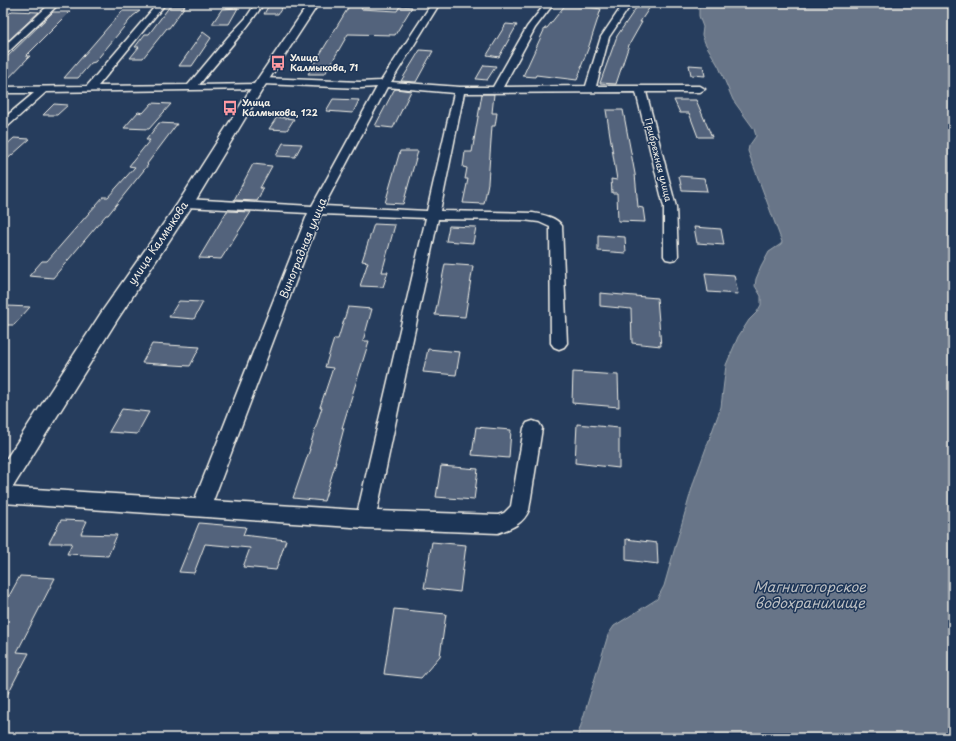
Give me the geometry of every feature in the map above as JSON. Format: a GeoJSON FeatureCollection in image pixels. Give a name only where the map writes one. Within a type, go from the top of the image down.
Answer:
{"type":"FeatureCollection","features":[{"type":"Feature","properties":{"kind":"main road","name":"улица Калмыкова"},"geometry":{"type":"LineString","coordinates":[[3,484],[110,315],[186,203],[260,84],[314,3]]}},
{"type":"Feature","properties":{"kind":"street"},"geometry":{"type":"LineString","coordinates":[[3,52],[56,3]]}},
{"type":"Feature","properties":{"kind":"street"},"geometry":{"type":"LineString","coordinates":[[90,89],[162,3]]}},
{"type":"Feature","properties":{"kind":"street"},"geometry":{"type":"LineString","coordinates":[[191,88],[231,39],[249,20],[260,3]]}},
{"type":"Feature","properties":{"kind":"street","name":"Виноградная улица"},"geometry":{"type":"LineString","coordinates":[[201,508],[316,210],[384,84],[436,3]]}},
{"type":"Feature","properties":{"kind":"street"},"geometry":{"type":"LineString","coordinates":[[497,89],[531,27],[550,3]]}},
{"type":"Feature","properties":{"kind":"street"},"geometry":{"type":"LineString","coordinates":[[590,89],[605,38],[628,3]]}},
{"type":"Feature","properties":{"kind":"street"},"geometry":{"type":"LineString","coordinates":[[3,90],[191,88],[260,84],[384,84],[460,90],[700,89]]}},
{"type":"Feature","properties":{"kind":"street","name":"Прибрежная улица"},"geometry":{"type":"LineString","coordinates":[[640,89],[670,207],[670,256]]}},
{"type":"Feature","properties":{"kind":"street"},"geometry":{"type":"LineString","coordinates":[[3,125],[43,90]]}},
{"type":"Feature","properties":{"kind":"street"},"geometry":{"type":"LineString","coordinates":[[366,519],[431,215],[460,90]]}},
{"type":"Feature","properties":{"kind":"street"},"geometry":{"type":"LineString","coordinates":[[186,203],[431,215],[526,217],[543,218],[552,221],[556,226],[559,343]]}},
{"type":"Feature","properties":{"kind":"street"},"geometry":{"type":"LineString","coordinates":[[3,495],[366,519],[498,524],[511,519],[520,510],[533,428]]}},
{"type":"Feature","properties":{"kind":"water","name":"Магнитогорское водохранилище"},"geometry":{"type":"Polygon","coordinates":[[[699,3],[953,3],[953,738],[577,738],[608,635],[614,626],[657,599],[664,586],[694,481],[721,407],[726,365],[738,337],[761,305],[761,296],[755,286],[761,267],[769,252],[782,242],[748,151],[749,146],[756,136],[754,129],[733,100],[719,67],[705,43],[702,35],[703,27],[699,16],[699,3]]]}},
{"type":"Feature","properties":{"kind":"building"},"geometry":{"type":"Polygon","coordinates":[[[270,3],[285,3],[278,14],[264,14],[270,3]]]}},
{"type":"Feature","properties":{"kind":"building"},"geometry":{"type":"Polygon","coordinates":[[[351,3],[365,3],[361,9],[397,11],[400,6],[412,7],[395,35],[348,34],[325,74],[308,74],[351,3]]]}},
{"type":"Feature","properties":{"kind":"building"},"geometry":{"type":"Polygon","coordinates":[[[566,4],[601,9],[577,80],[536,75],[535,77],[523,76],[545,28],[547,28],[566,4]]]}},
{"type":"Feature","properties":{"kind":"building"},"geometry":{"type":"Polygon","coordinates":[[[638,5],[650,7],[640,22],[642,22],[629,45],[616,84],[600,83],[617,36],[638,5]]]}},
{"type":"Feature","properties":{"kind":"building"},"geometry":{"type":"Polygon","coordinates":[[[170,6],[185,6],[169,28],[167,28],[143,58],[130,58],[139,47],[135,47],[145,34],[149,34],[170,6]]]}},
{"type":"Feature","properties":{"kind":"building"},"geometry":{"type":"Polygon","coordinates":[[[238,8],[229,24],[212,24],[222,9],[238,8]]]}},
{"type":"Feature","properties":{"kind":"building"},"geometry":{"type":"Polygon","coordinates":[[[12,11],[39,12],[9,40],[3,40],[3,19],[12,11]]]}},
{"type":"Feature","properties":{"kind":"building"},"geometry":{"type":"Polygon","coordinates":[[[122,11],[140,11],[133,16],[95,62],[91,63],[78,78],[64,78],[122,11]]]}},
{"type":"Feature","properties":{"kind":"building"},"geometry":{"type":"Polygon","coordinates":[[[53,12],[70,12],[26,56],[30,56],[3,84],[3,61],[53,12]]]}},
{"type":"Feature","properties":{"kind":"building"},"geometry":{"type":"Polygon","coordinates":[[[506,24],[517,25],[499,57],[487,55],[506,24]]]}},
{"type":"Feature","properties":{"kind":"building"},"geometry":{"type":"Polygon","coordinates":[[[203,32],[211,38],[192,66],[179,66],[203,32]]]}},
{"type":"Feature","properties":{"kind":"building"},"geometry":{"type":"Polygon","coordinates":[[[420,50],[433,51],[416,82],[401,81],[420,50]]]}},
{"type":"Feature","properties":{"kind":"building"},"geometry":{"type":"Polygon","coordinates":[[[484,65],[496,66],[487,80],[476,79],[484,65]]]}},
{"type":"Feature","properties":{"kind":"building"},"geometry":{"type":"Polygon","coordinates":[[[689,65],[703,66],[705,76],[691,75],[689,65]]]}},
{"type":"Feature","properties":{"kind":"building"},"geometry":{"type":"Polygon","coordinates":[[[394,90],[411,91],[393,128],[375,126],[394,90]]]}},
{"type":"Feature","properties":{"kind":"building"},"geometry":{"type":"Polygon","coordinates":[[[482,94],[494,94],[492,113],[497,113],[495,126],[492,126],[488,183],[484,204],[463,203],[468,179],[465,179],[467,168],[463,167],[465,152],[472,152],[482,94]]]}},
{"type":"Feature","properties":{"kind":"building"},"geometry":{"type":"Polygon","coordinates":[[[333,99],[359,100],[353,113],[326,111],[333,99]]]}},
{"type":"Feature","properties":{"kind":"building"},"geometry":{"type":"Polygon","coordinates":[[[674,100],[696,100],[712,137],[698,137],[689,113],[680,113],[674,100]]]}},
{"type":"Feature","properties":{"kind":"building"},"geometry":{"type":"Polygon","coordinates":[[[152,103],[171,104],[149,129],[124,128],[138,112],[143,113],[152,103]]]}},
{"type":"Feature","properties":{"kind":"building"},"geometry":{"type":"Polygon","coordinates":[[[54,104],[68,105],[57,115],[43,115],[54,104]]]}},
{"type":"Feature","properties":{"kind":"building"},"geometry":{"type":"Polygon","coordinates":[[[606,110],[623,110],[635,174],[638,207],[643,208],[645,222],[618,221],[617,193],[612,193],[611,179],[617,180],[606,110]]]}},
{"type":"Feature","properties":{"kind":"building"},"geometry":{"type":"Polygon","coordinates":[[[277,117],[294,119],[287,130],[269,129],[277,117]]]}},
{"type":"Feature","properties":{"kind":"building"},"geometry":{"type":"Polygon","coordinates":[[[159,123],[177,124],[147,164],[148,165],[108,215],[106,215],[53,278],[29,276],[42,261],[47,261],[103,197],[108,197],[135,167],[129,166],[150,140],[146,140],[159,123]]]}},
{"type":"Feature","properties":{"kind":"building"},"geometry":{"type":"Polygon","coordinates":[[[14,138],[30,139],[3,163],[3,148],[14,138]]]}},
{"type":"Feature","properties":{"kind":"building"},"geometry":{"type":"Polygon","coordinates":[[[283,143],[302,144],[295,157],[276,156],[283,143]]]}},
{"type":"Feature","properties":{"kind":"building"},"geometry":{"type":"Polygon","coordinates":[[[400,151],[418,151],[403,204],[385,203],[400,151]]]}},
{"type":"Feature","properties":{"kind":"building"},"geometry":{"type":"Polygon","coordinates":[[[253,164],[272,166],[260,188],[263,188],[260,196],[257,201],[234,200],[253,164]]]}},
{"type":"Feature","properties":{"kind":"building"},"geometry":{"type":"Polygon","coordinates":[[[679,176],[704,178],[707,191],[682,190],[679,176]]]}},
{"type":"Feature","properties":{"kind":"building"},"geometry":{"type":"Polygon","coordinates":[[[227,211],[251,212],[221,259],[199,258],[227,211]]]}},
{"type":"Feature","properties":{"kind":"building"},"geometry":{"type":"Polygon","coordinates":[[[374,224],[395,225],[382,272],[388,272],[383,287],[360,286],[368,262],[362,261],[374,224]]]}},
{"type":"Feature","properties":{"kind":"building"},"geometry":{"type":"Polygon","coordinates":[[[449,226],[476,227],[473,243],[446,241],[449,226]]]}},
{"type":"Feature","properties":{"kind":"building"},"geometry":{"type":"Polygon","coordinates":[[[694,227],[721,229],[724,245],[697,243],[694,227]]]}},
{"type":"Feature","properties":{"kind":"building"},"geometry":{"type":"Polygon","coordinates":[[[598,235],[625,237],[626,253],[598,251],[598,235]]]}},
{"type":"Feature","properties":{"kind":"building"},"geometry":{"type":"Polygon","coordinates":[[[445,264],[473,266],[465,317],[435,315],[445,264]]]}},
{"type":"Feature","properties":{"kind":"building"},"geometry":{"type":"Polygon","coordinates":[[[705,273],[734,275],[738,294],[708,292],[705,273]]]}},
{"type":"Feature","properties":{"kind":"building"},"geometry":{"type":"Polygon","coordinates":[[[600,293],[657,298],[661,346],[632,343],[631,309],[600,306],[600,293]]]}},
{"type":"Feature","properties":{"kind":"building"},"geometry":{"type":"Polygon","coordinates":[[[179,301],[203,302],[194,319],[169,317],[179,301]]]}},
{"type":"Feature","properties":{"kind":"building"},"geometry":{"type":"Polygon","coordinates":[[[7,306],[30,307],[14,325],[3,325],[3,311],[7,306]]]}},
{"type":"Feature","properties":{"kind":"building"},"geometry":{"type":"Polygon","coordinates":[[[348,307],[372,309],[363,341],[369,341],[342,428],[344,428],[336,462],[324,501],[293,498],[310,449],[322,407],[320,407],[333,368],[325,367],[334,339],[338,339],[348,307]]]}},
{"type":"Feature","properties":{"kind":"building"},"geometry":{"type":"Polygon","coordinates":[[[152,344],[200,347],[190,366],[142,363],[152,344]]]}},
{"type":"Feature","properties":{"kind":"building"},"geometry":{"type":"Polygon","coordinates":[[[428,349],[460,352],[456,375],[423,372],[428,349]]]}},
{"type":"Feature","properties":{"kind":"building"},"geometry":{"type":"Polygon","coordinates":[[[573,372],[618,375],[619,407],[572,403],[573,372]]]}},
{"type":"Feature","properties":{"kind":"building"},"geometry":{"type":"Polygon","coordinates":[[[122,409],[149,412],[137,434],[109,432],[122,409]]]}},
{"type":"Feature","properties":{"kind":"building"},"geometry":{"type":"Polygon","coordinates":[[[577,424],[619,428],[619,468],[575,463],[577,424]]]}},
{"type":"Feature","properties":{"kind":"building"},"geometry":{"type":"Polygon","coordinates":[[[476,427],[511,430],[509,458],[472,455],[476,427]]]}},
{"type":"Feature","properties":{"kind":"building"},"geometry":{"type":"Polygon","coordinates":[[[441,466],[478,469],[474,500],[436,497],[441,466]]]}},
{"type":"Feature","properties":{"kind":"building"},"geometry":{"type":"Polygon","coordinates":[[[61,520],[87,521],[81,534],[117,535],[108,556],[67,554],[72,543],[49,543],[61,520]]]}},
{"type":"Feature","properties":{"kind":"building"},"geometry":{"type":"Polygon","coordinates":[[[199,523],[246,527],[243,535],[286,540],[276,570],[243,567],[250,548],[205,544],[194,573],[179,572],[199,523]]]}},
{"type":"Feature","properties":{"kind":"building"},"geometry":{"type":"Polygon","coordinates":[[[626,539],[657,543],[658,564],[626,560],[626,539]]]}},
{"type":"Feature","properties":{"kind":"building"},"geometry":{"type":"Polygon","coordinates":[[[432,542],[466,545],[460,592],[424,588],[432,542]]]}},
{"type":"Feature","properties":{"kind":"building"},"geometry":{"type":"Polygon","coordinates":[[[20,576],[55,578],[17,652],[29,653],[3,703],[3,607],[20,576]]]}},
{"type":"Feature","properties":{"kind":"building"},"geometry":{"type":"Polygon","coordinates":[[[394,609],[446,614],[440,656],[421,678],[384,674],[394,609]]]}},
{"type":"Feature","properties":{"kind":"place","name":"Улица Калмыкова, 71"},"geometry":{"type":"Point","coordinates":[278,63]}},
{"type":"Feature","properties":{"kind":"place","name":"Улица Калмыкова, 122"},"geometry":{"type":"Point","coordinates":[230,108]}}]}
